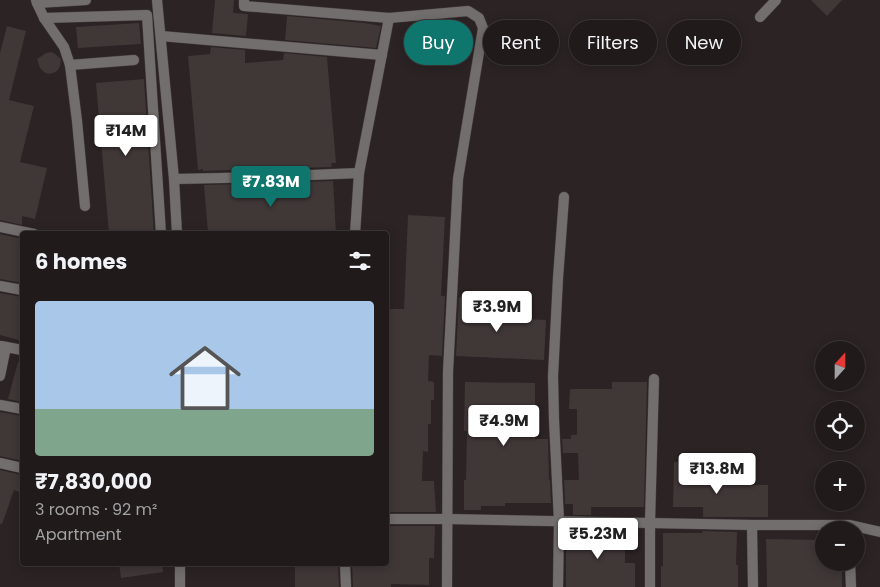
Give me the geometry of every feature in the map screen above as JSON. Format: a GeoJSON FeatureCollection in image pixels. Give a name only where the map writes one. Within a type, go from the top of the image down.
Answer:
{"type":"FeatureCollection","features":[{"type":"Feature","properties":{"kind":"street"},"geometry":{"type":"LineString","coordinates":[[85,206],[70,66],[64,47],[44,18],[37,1],[86,0]]}},
{"type":"Feature","properties":{"kind":"street"},"geometry":{"type":"LineString","coordinates":[[158,0],[177,231]]}},
{"type":"Feature","properties":{"kind":"street"},"geometry":{"type":"LineString","coordinates":[[244,0],[244,6],[389,18],[468,11],[479,18],[482,28],[458,179],[448,372],[447,587]]}},
{"type":"Feature","properties":{"kind":"street"},"geometry":{"type":"LineString","coordinates":[[760,17],[776,0]]}},
{"type":"Feature","properties":{"kind":"street"},"geometry":{"type":"LineString","coordinates":[[44,18],[146,15],[161,231]]}},
{"type":"Feature","properties":{"kind":"street"},"geometry":{"type":"LineString","coordinates":[[355,231],[359,173],[389,18]]}},
{"type":"Feature","properties":{"kind":"street"},"geometry":{"type":"LineString","coordinates":[[160,36],[382,55]]}},
{"type":"Feature","properties":{"kind":"street"},"geometry":{"type":"LineString","coordinates":[[70,66],[134,60]]}},
{"type":"Feature","properties":{"kind":"street"},"geometry":{"type":"LineString","coordinates":[[174,179],[359,173]]}},
{"type":"Feature","properties":{"kind":"street"},"geometry":{"type":"LineString","coordinates":[[558,587],[559,521],[553,376],[564,197]]}},
{"type":"Feature","properties":{"kind":"street"},"geometry":{"type":"LineString","coordinates":[[0,227],[20,231]]}},
{"type":"Feature","properties":{"kind":"street"},"geometry":{"type":"LineString","coordinates":[[0,286],[20,290]]}},
{"type":"Feature","properties":{"kind":"street"},"geometry":{"type":"LineString","coordinates":[[0,376],[3,346],[20,350]]}},
{"type":"Feature","properties":{"kind":"street"},"geometry":{"type":"LineString","coordinates":[[650,587],[654,379]]}},
{"type":"Feature","properties":{"kind":"street"},"geometry":{"type":"LineString","coordinates":[[0,405],[20,409]]}},
{"type":"Feature","properties":{"kind":"street"},"geometry":{"type":"LineString","coordinates":[[0,463],[20,468]]}},
{"type":"Feature","properties":{"kind":"street"},"geometry":{"type":"LineString","coordinates":[[389,519],[815,526]]}},
{"type":"Feature","properties":{"kind":"street"},"geometry":{"type":"LineString","coordinates":[[752,525],[753,587]]}},
{"type":"Feature","properties":{"kind":"street"},"geometry":{"type":"LineString","coordinates":[[865,530],[880,532]]}},
{"type":"Feature","properties":{"kind":"street"},"geometry":{"type":"LineString","coordinates":[[180,566],[180,587]]}},
{"type":"Feature","properties":{"kind":"street"},"geometry":{"type":"LineString","coordinates":[[345,566],[346,587]]}},
{"type":"Feature","properties":{"kind":"street"},"geometry":{"type":"LineString","coordinates":[[850,571],[850,587]]}},
{"type":"Feature","properties":{"kind":"building"},"geometry":{"type":"Polygon","coordinates":[[[215,0],[234,0],[233,13],[248,14],[246,36],[212,33],[215,0]]]}},
{"type":"Feature","properties":{"kind":"building"},"geometry":{"type":"Polygon","coordinates":[[[811,0],[842,0],[827,16],[811,0]]]}},
{"type":"Feature","properties":{"kind":"building"},"geometry":{"type":"Polygon","coordinates":[[[287,16],[381,26],[376,48],[285,40],[287,16]]]}},
{"type":"Feature","properties":{"kind":"building"},"geometry":{"type":"Polygon","coordinates":[[[139,23],[141,44],[78,48],[76,27],[139,23]]]}},
{"type":"Feature","properties":{"kind":"building"},"geometry":{"type":"Polygon","coordinates":[[[7,26],[26,31],[9,100],[34,106],[20,162],[47,168],[35,219],[22,216],[22,225],[0,220],[0,53],[7,26]]]}},
{"type":"Feature","properties":{"kind":"building"},"geometry":{"type":"Polygon","coordinates":[[[211,47],[245,50],[245,63],[283,60],[284,53],[327,57],[336,163],[331,163],[332,167],[198,170],[188,56],[210,54],[211,47]]]}},
{"type":"Feature","properties":{"kind":"building"},"geometry":{"type":"Polygon","coordinates":[[[51,52],[61,59],[57,71],[48,74],[40,68],[37,59],[51,52]]]}},
{"type":"Feature","properties":{"kind":"building"},"geometry":{"type":"Polygon","coordinates":[[[144,79],[154,231],[109,231],[96,83],[144,79]]]}},
{"type":"Feature","properties":{"kind":"building"},"geometry":{"type":"Polygon","coordinates":[[[333,181],[336,231],[208,231],[204,185],[333,181]]]}},
{"type":"Feature","properties":{"kind":"building"},"geometry":{"type":"Polygon","coordinates":[[[408,215],[445,217],[441,296],[445,296],[442,356],[429,355],[428,381],[434,382],[434,400],[431,400],[431,424],[428,424],[428,452],[423,451],[422,481],[434,481],[436,512],[389,512],[389,309],[404,309],[408,215]]]}},
{"type":"Feature","properties":{"kind":"building"},"geometry":{"type":"Polygon","coordinates":[[[0,234],[20,239],[20,283],[0,279],[0,234]]]}},
{"type":"Feature","properties":{"kind":"building"},"geometry":{"type":"Polygon","coordinates":[[[0,293],[20,297],[20,340],[0,335],[0,293]]]}},
{"type":"Feature","properties":{"kind":"building"},"geometry":{"type":"Polygon","coordinates":[[[459,297],[501,300],[500,318],[546,320],[544,360],[456,356],[459,297]]]}},
{"type":"Feature","properties":{"kind":"building"},"geometry":{"type":"Polygon","coordinates":[[[18,362],[20,362],[20,402],[8,399],[18,362]]]}},
{"type":"Feature","properties":{"kind":"building"},"geometry":{"type":"Polygon","coordinates":[[[465,382],[535,383],[535,439],[548,439],[551,503],[505,503],[505,506],[481,506],[481,510],[464,510],[467,431],[464,431],[465,382]]]}},
{"type":"Feature","properties":{"kind":"building"},"geometry":{"type":"Polygon","coordinates":[[[612,382],[647,382],[644,507],[591,507],[591,515],[573,515],[573,504],[565,504],[564,480],[579,480],[578,453],[563,453],[562,439],[571,439],[571,435],[577,435],[577,409],[569,409],[570,389],[612,389],[612,382]]]}},
{"type":"Feature","properties":{"kind":"building"},"geometry":{"type":"Polygon","coordinates":[[[0,412],[20,416],[20,461],[0,456],[0,412]]]}},
{"type":"Feature","properties":{"kind":"building"},"geometry":{"type":"Polygon","coordinates":[[[674,462],[700,462],[700,484],[768,485],[768,517],[703,517],[703,507],[673,507],[674,462]]]}},
{"type":"Feature","properties":{"kind":"building"},"geometry":{"type":"Polygon","coordinates":[[[0,470],[20,475],[20,492],[14,490],[2,524],[0,524],[0,470]]]}},
{"type":"Feature","properties":{"kind":"building"},"geometry":{"type":"Polygon","coordinates":[[[389,526],[435,526],[434,558],[429,558],[429,585],[391,584],[391,587],[353,587],[352,566],[389,566],[389,526]]]}},
{"type":"Feature","properties":{"kind":"building"},"geometry":{"type":"Polygon","coordinates":[[[573,528],[591,529],[591,531],[625,532],[625,563],[635,563],[635,587],[566,587],[566,535],[573,535],[573,528]]]}},
{"type":"Feature","properties":{"kind":"building"},"geometry":{"type":"Polygon","coordinates":[[[703,531],[737,532],[736,565],[738,565],[738,587],[661,587],[663,533],[702,533],[703,531]]]}},
{"type":"Feature","properties":{"kind":"building"},"geometry":{"type":"Polygon","coordinates":[[[766,539],[815,540],[815,571],[842,571],[842,587],[767,587],[766,539]]]}},
{"type":"Feature","properties":{"kind":"building"},"geometry":{"type":"Polygon","coordinates":[[[119,566],[162,566],[163,572],[121,578],[119,566]]]}},
{"type":"Feature","properties":{"kind":"building"},"geometry":{"type":"Polygon","coordinates":[[[295,566],[338,566],[339,587],[295,587],[295,566]]]}}]}
